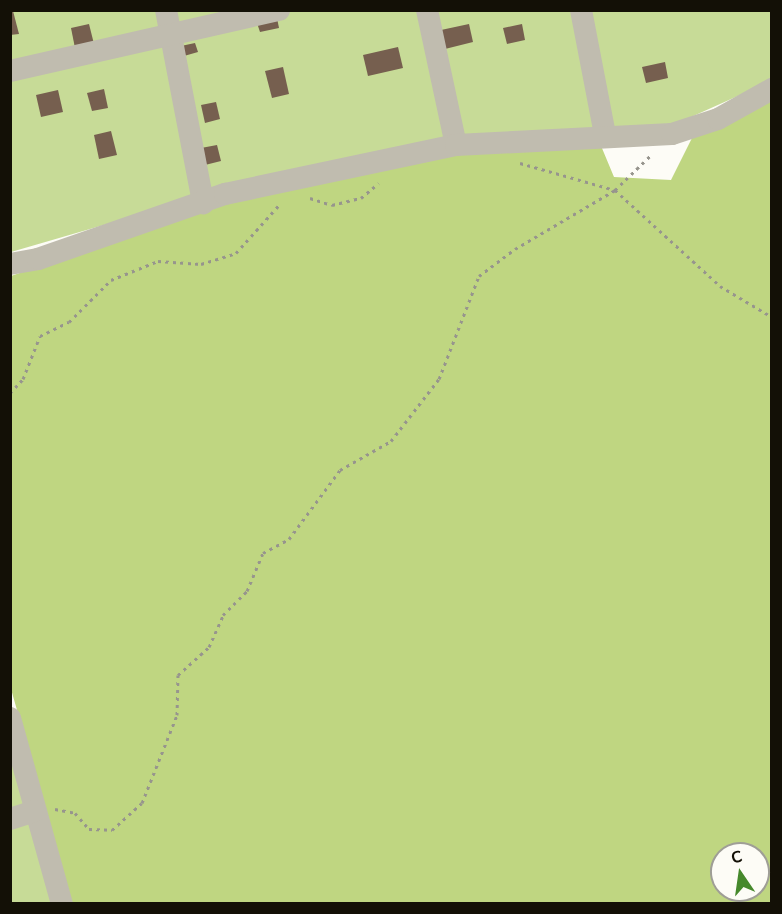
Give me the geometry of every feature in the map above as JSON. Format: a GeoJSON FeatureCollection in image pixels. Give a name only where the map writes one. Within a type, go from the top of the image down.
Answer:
{"type":"FeatureCollection","features":[{"type":"Feature","properties":{"kind":"street"},"geometry":{"type":"LineString","coordinates":[[166,10],[203,203]]}},
{"type":"Feature","properties":{"kind":"street"},"geometry":{"type":"LineString","coordinates":[[10,71],[279,10]]}},
{"type":"Feature","properties":{"kind":"street"},"geometry":{"type":"LineString","coordinates":[[427,10],[456,144]]}},
{"type":"Feature","properties":{"kind":"street"},"geometry":{"type":"LineString","coordinates":[[581,10],[605,135]]}},
{"type":"Feature","properties":{"kind":"street"},"geometry":{"type":"LineString","coordinates":[[10,264],[38,260],[225,194],[456,144],[605,135],[672,134],[718,118],[771,89]]}},
{"type":"Feature","properties":{"kind":"street"},"geometry":{"type":"LineString","coordinates":[[10,718],[62,903]]}},
{"type":"Feature","properties":{"kind":"street"},"geometry":{"type":"LineString","coordinates":[[10,819],[35,811]]}},
{"type":"Feature","properties":{"kind":"path"},"geometry":{"type":"LineString","coordinates":[[35,811],[60,808],[75,813],[89,829],[112,830],[142,803],[177,715],[178,675],[209,647],[223,615],[247,591],[263,553],[289,539],[340,470],[391,441],[439,379],[479,276],[515,249],[615,190],[672,134]]}},
{"type":"Feature","properties":{"kind":"path"},"geometry":{"type":"LineString","coordinates":[[518,163],[615,190],[720,286],[771,317]]}},
{"type":"Feature","properties":{"kind":"path"},"geometry":{"type":"LineString","coordinates":[[306,196],[332,206],[361,198],[385,178]]}},
{"type":"Feature","properties":{"kind":"path"},"geometry":{"type":"LineString","coordinates":[[10,393],[23,379],[40,336],[69,322],[111,280],[158,261],[201,264],[236,253],[279,205],[288,202]]}},
{"type":"Feature","properties":{"kind":"green space"},"geometry":{"type":"Polygon","coordinates":[[[11,11],[771,11],[771,81],[671,126],[224,190],[11,252],[11,11]]]}},
{"type":"Feature","properties":{"kind":"green space"},"geometry":{"type":"Polygon","coordinates":[[[771,98],[771,903],[72,903],[11,689],[11,276],[229,201],[459,150],[599,141],[614,177],[671,180],[700,122],[771,98]]]}},
{"type":"Feature","properties":{"kind":"green space"},"geometry":{"type":"Polygon","coordinates":[[[10,726],[62,903],[11,903],[10,726]]]}},
{"type":"Feature","properties":{"kind":"building"},"geometry":{"type":"Polygon","coordinates":[[[13,11],[19,34],[10,35],[10,12],[13,11]]]}},
{"type":"Feature","properties":{"kind":"building"},"geometry":{"type":"Polygon","coordinates":[[[277,18],[279,28],[260,32],[257,23],[277,18]]]}},
{"type":"Feature","properties":{"kind":"building"},"geometry":{"type":"Polygon","coordinates":[[[89,24],[95,48],[76,53],[71,28],[89,24]]]}},
{"type":"Feature","properties":{"kind":"building"},"geometry":{"type":"Polygon","coordinates":[[[469,24],[473,42],[445,49],[441,30],[469,24]]]}},
{"type":"Feature","properties":{"kind":"building"},"geometry":{"type":"Polygon","coordinates":[[[522,24],[525,40],[507,44],[503,28],[522,24]]]}},
{"type":"Feature","properties":{"kind":"building"},"geometry":{"type":"Polygon","coordinates":[[[195,43],[198,52],[184,56],[181,46],[195,43]]]}},
{"type":"Feature","properties":{"kind":"building"},"geometry":{"type":"Polygon","coordinates":[[[398,47],[403,68],[368,76],[363,55],[398,47]]]}},
{"type":"Feature","properties":{"kind":"building"},"geometry":{"type":"Polygon","coordinates":[[[665,62],[668,78],[646,83],[642,67],[665,62]]]}},
{"type":"Feature","properties":{"kind":"building"},"geometry":{"type":"Polygon","coordinates":[[[283,67],[289,94],[272,98],[265,71],[283,67]]]}},
{"type":"Feature","properties":{"kind":"building"},"geometry":{"type":"Polygon","coordinates":[[[104,89],[108,108],[92,111],[87,93],[104,89]]]}},
{"type":"Feature","properties":{"kind":"building"},"geometry":{"type":"Polygon","coordinates":[[[58,90],[63,112],[41,117],[36,95],[58,90]]]}},
{"type":"Feature","properties":{"kind":"building"},"geometry":{"type":"Polygon","coordinates":[[[216,102],[220,119],[205,123],[201,105],[216,102]]]}},
{"type":"Feature","properties":{"kind":"building"},"geometry":{"type":"Polygon","coordinates":[[[111,131],[117,155],[99,159],[94,135],[111,131]]]}},
{"type":"Feature","properties":{"kind":"building"},"geometry":{"type":"Polygon","coordinates":[[[217,145],[221,161],[205,165],[201,148],[217,145]]]}}]}
